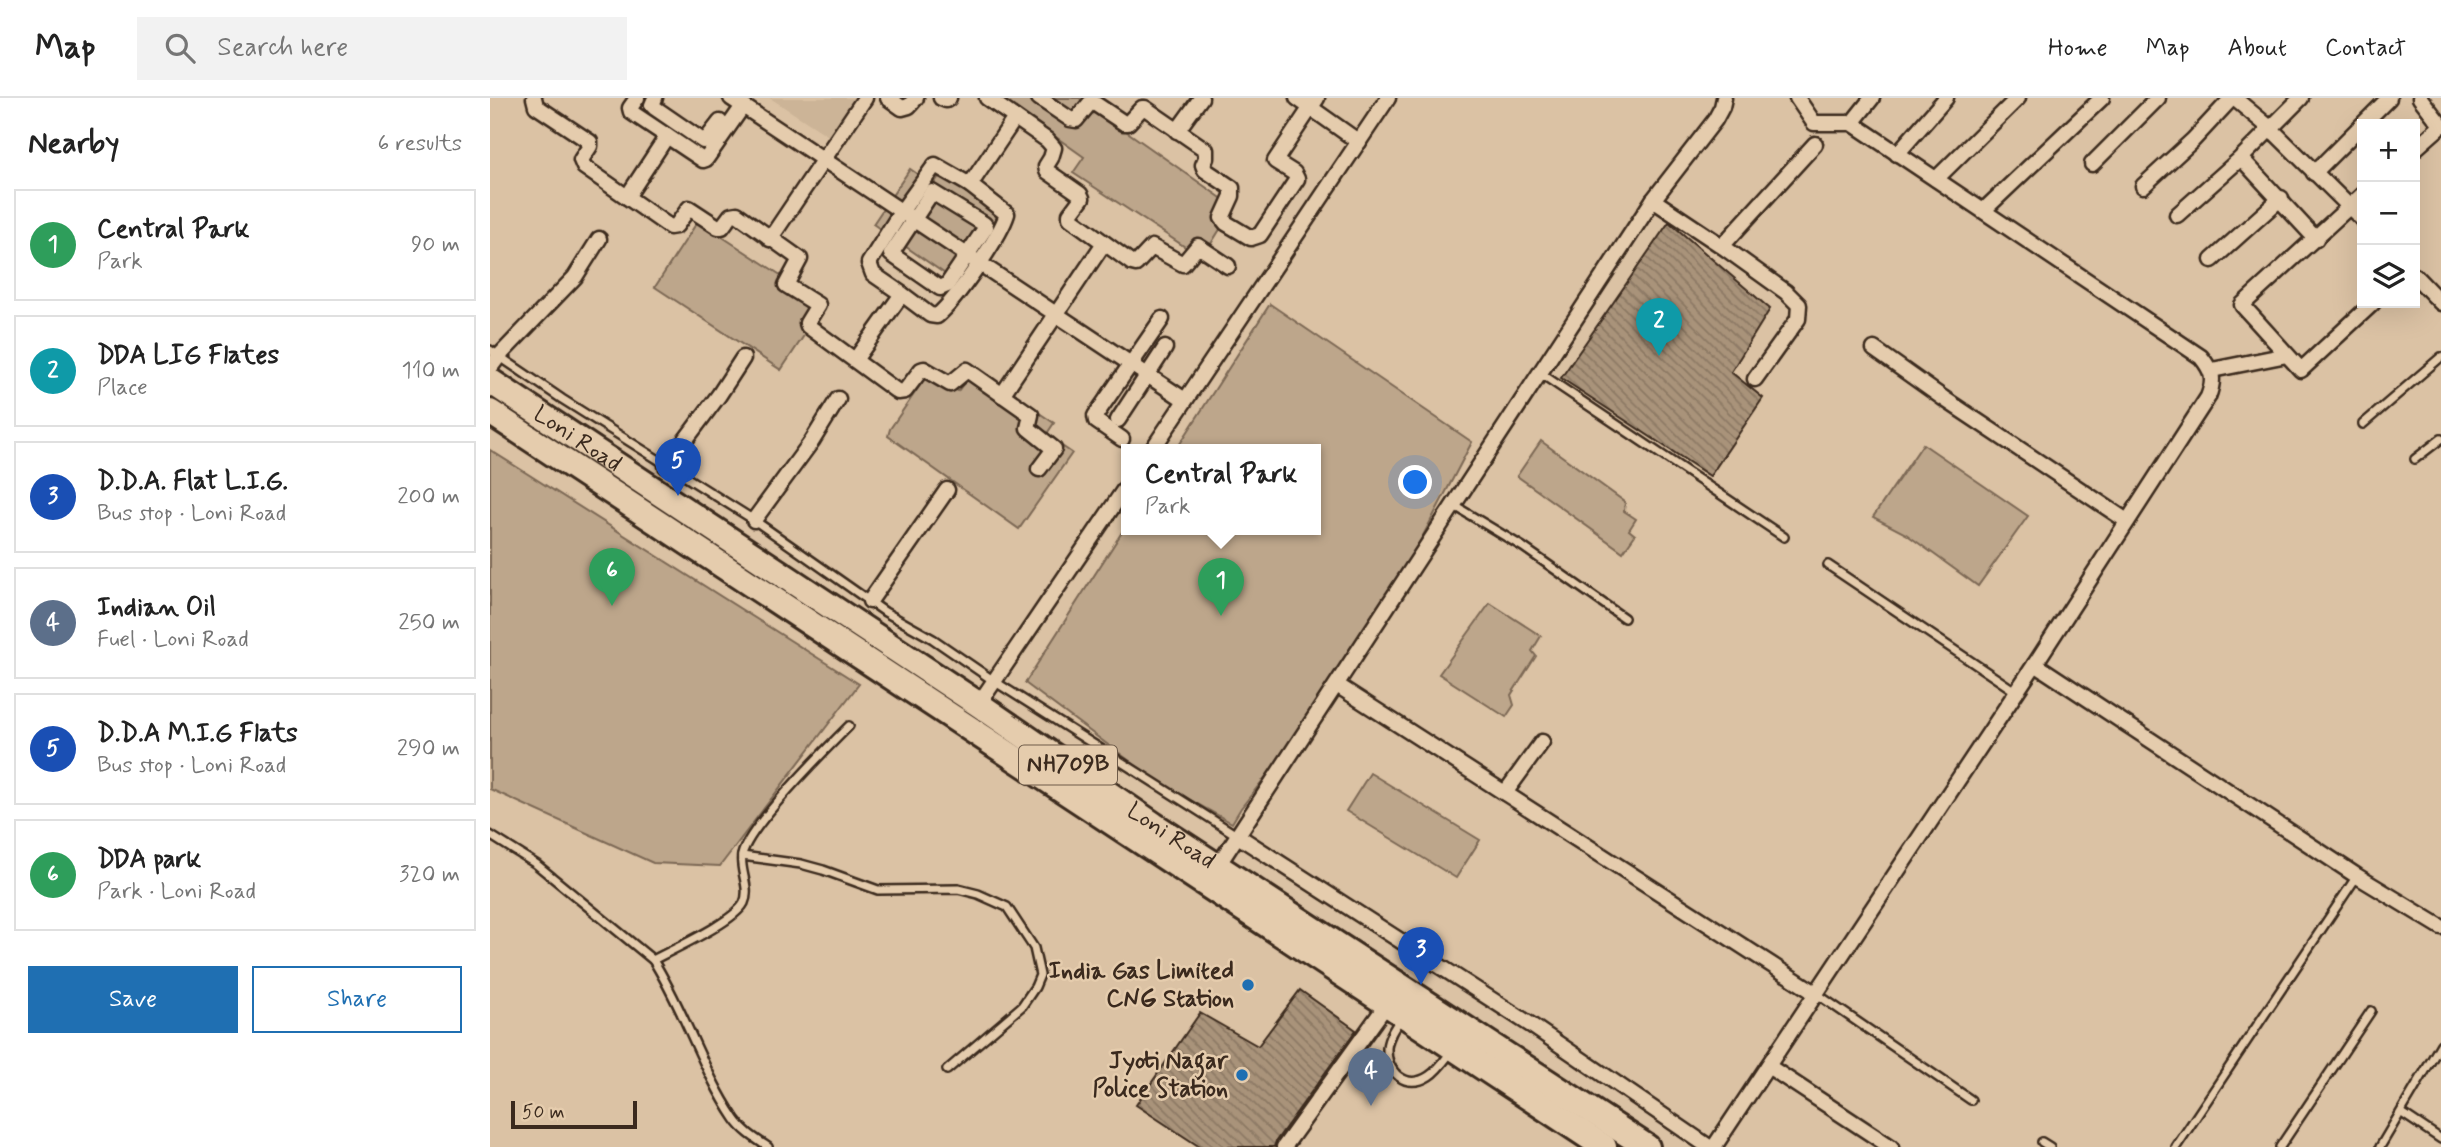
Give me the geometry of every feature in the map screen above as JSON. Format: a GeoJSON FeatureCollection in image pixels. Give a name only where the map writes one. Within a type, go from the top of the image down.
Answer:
{"type":"FeatureCollection","features":[{"type":"Feature","properties":{"kind":"highway","name":"Loni Road"},"geometry":{"type":"LineString","coordinates":[[490,381],[978,704],[1395,1009],[1461,1039],[1604,1147]]}},
{"type":"Feature","properties":{"kind":"highway","name":"Loni Road"},"geometry":{"type":"LineString","coordinates":[[490,412],[965,726],[1212,875],[1461,1039],[1647,1147]]}},
{"type":"Feature","properties":{"kind":"street"},"geometry":{"type":"LineString","coordinates":[[534,98],[536,106],[590,142],[582,160],[584,167],[670,227],[676,226],[689,208],[718,228],[722,227],[731,215],[737,214],[800,259],[786,285],[818,305],[807,324],[898,392],[905,391],[924,369],[950,384],[967,370],[1031,415],[1028,428],[1054,449],[1040,469]]}},
{"type":"Feature","properties":{"kind":"street"},"geometry":{"type":"LineString","coordinates":[[637,98],[630,108],[631,112],[700,158],[706,159],[737,102]]}},
{"type":"Feature","properties":{"kind":"street"},"geometry":{"type":"LineString","coordinates":[[655,98],[652,106],[703,141],[737,102]]}},
{"type":"Feature","properties":{"kind":"street"},"geometry":{"type":"LineString","coordinates":[[770,239],[865,98]]}},
{"type":"Feature","properties":{"kind":"street"},"geometry":{"type":"LineString","coordinates":[[888,98],[902,107],[909,106],[916,98]]}},
{"type":"Feature","properties":{"kind":"street"},"geometry":{"type":"LineString","coordinates":[[941,98],[949,98]]}},
{"type":"Feature","properties":{"kind":"street"},"geometry":{"type":"LineString","coordinates":[[987,98],[1054,148],[1046,166],[1047,171],[1082,198],[1070,218],[1104,243],[1136,264],[1152,247],[1183,264],[1198,246],[1228,266]]}},
{"type":"Feature","properties":{"kind":"street"},"geometry":{"type":"LineString","coordinates":[[1039,98],[1070,119],[1076,120],[1090,103],[1124,123],[1128,123],[1145,108],[1206,150],[1203,165],[1205,170],[1232,188],[1232,196],[1222,218],[1251,238],[1260,235],[1297,179],[1294,173],[1275,161],[1314,103]]}},
{"type":"Feature","properties":{"kind":"street"},"geometry":{"type":"LineString","coordinates":[[1177,131],[1201,98]]}},
{"type":"Feature","properties":{"kind":"street"},"geometry":{"type":"LineString","coordinates":[[1297,98],[1314,103],[1359,142]]}},
{"type":"Feature","properties":{"kind":"street"},"geometry":{"type":"LineString","coordinates":[[1156,444],[1388,98]]}},
{"type":"Feature","properties":{"kind":"street"},"geometry":{"type":"LineString","coordinates":[[1212,875],[1653,200],[1715,120],[1724,98]]}},
{"type":"Feature","properties":{"kind":"street"},"geometry":{"type":"LineString","coordinates":[[1238,836],[1521,1018],[1712,1147],[1817,994],[2035,664],[2208,397],[2213,383],[2212,370],[2201,357],[1852,123],[1814,123],[1797,98]]}},
{"type":"Feature","properties":{"kind":"street"},"geometry":{"type":"LineString","coordinates":[[1852,123],[1871,98]]}},
{"type":"Feature","properties":{"kind":"street"},"geometry":{"type":"LineString","coordinates":[[1897,154],[1946,98]]}},
{"type":"Feature","properties":{"kind":"street"},"geometry":{"type":"LineString","coordinates":[[1937,179],[2018,98]]}},
{"type":"Feature","properties":{"kind":"street"},"geometry":{"type":"LineString","coordinates":[[1984,210],[2102,98]]}},
{"type":"Feature","properties":{"kind":"street"},"geometry":{"type":"LineString","coordinates":[[2092,164],[2158,98]]}},
{"type":"Feature","properties":{"kind":"street"},"geometry":{"type":"LineString","coordinates":[[2143,186],[2233,98],[2270,128],[2357,214]]}},
{"type":"Feature","properties":{"kind":"street"},"geometry":{"type":"LineString","coordinates":[[2177,215],[2241,158],[2301,98]]}},
{"type":"Feature","properties":{"kind":"street"},"geometry":{"type":"LineString","coordinates":[[2314,173],[2389,98]]}},
{"type":"Feature","properties":{"kind":"street"},"geometry":{"type":"LineString","coordinates":[[2420,98],[2441,125],[2420,144]]}},
{"type":"Feature","properties":{"kind":"street"},"geometry":{"type":"LineString","coordinates":[[737,102],[1185,400]]}},
{"type":"Feature","properties":{"kind":"street"},"geometry":{"type":"LineString","coordinates":[[970,186],[1015,118]]}},
{"type":"Feature","properties":{"kind":"street"},"geometry":{"type":"LineString","coordinates":[[627,197],[667,136]]}},
{"type":"Feature","properties":{"kind":"street"},"geometry":{"type":"LineString","coordinates":[[1722,246],[1815,144]]}},
{"type":"Feature","properties":{"kind":"street"},"geometry":{"type":"LineString","coordinates":[[2241,158],[2281,198],[2316,239]]}},
{"type":"Feature","properties":{"kind":"street"},"geometry":{"type":"LineString","coordinates":[[935,164],[1007,214],[999,233],[947,285],[940,288],[892,256],[891,252],[907,216],[935,164]]}},
{"type":"Feature","properties":{"kind":"street"},"geometry":{"type":"LineString","coordinates":[[932,192],[986,227],[973,260],[937,316],[930,315],[873,274],[869,264],[907,216],[932,192]]}},
{"type":"Feature","properties":{"kind":"street"},"geometry":{"type":"LineString","coordinates":[[2212,260],[2281,198]]}},
{"type":"Feature","properties":{"kind":"street"},"geometry":{"type":"LineString","coordinates":[[1653,200],[1786,292],[1799,305],[1798,319],[1755,379]]}},
{"type":"Feature","properties":{"kind":"street"},"geometry":{"type":"LineString","coordinates":[[2357,200],[2242,305],[2301,370],[2368,308]]}},
{"type":"Feature","properties":{"kind":"street"},"geometry":{"type":"LineString","coordinates":[[493,358],[575,277],[599,239]]}},
{"type":"Feature","properties":{"kind":"street"},"geometry":{"type":"LineString","coordinates":[[1002,395],[1104,243]]}},
{"type":"Feature","properties":{"kind":"street"},"geometry":{"type":"LineString","coordinates":[[2420,281],[2440,299]]}},
{"type":"Feature","properties":{"kind":"street"},"geometry":{"type":"LineString","coordinates":[[855,360],[902,294]]}},
{"type":"Feature","properties":{"kind":"street"},"geometry":{"type":"LineString","coordinates":[[1122,439],[1096,421],[1095,416],[1162,319]]}},
{"type":"Feature","properties":{"kind":"street"},"geometry":{"type":"LineString","coordinates":[[1118,420],[1166,348]]}},
{"type":"Feature","properties":{"kind":"street"},"geometry":{"type":"LineString","coordinates":[[1874,349],[2127,521]]}},
{"type":"Feature","properties":{"kind":"street"},"geometry":{"type":"LineString","coordinates":[[2212,370],[2287,355]]}},
{"type":"Feature","properties":{"kind":"street"},"geometry":{"type":"LineString","coordinates":[[666,466],[743,358]]}},
{"type":"Feature","properties":{"kind":"street"},"geometry":{"type":"LineString","coordinates":[[754,520],[812,441],[838,399]]}},
{"type":"Feature","properties":{"kind":"street"},"geometry":{"type":"LineString","coordinates":[[870,601],[947,490]]}},
{"type":"Feature","properties":{"kind":"street"},"geometry":{"type":"LineString","coordinates":[[965,726],[1121,493]]}},
{"type":"Feature","properties":{"kind":"street"},"geometry":{"type":"LineString","coordinates":[[2035,664],[2357,876],[2441,927]]}},
{"type":"Feature","properties":{"kind":"street"},"geometry":{"type":"LineString","coordinates":[[1338,685],[1817,994]]}},
{"type":"Feature","properties":{"kind":"street"},"geometry":{"type":"LineString","coordinates":[[1505,793],[1542,742]]}},
{"type":"Feature","properties":{"kind":"street"},"geometry":{"type":"LineString","coordinates":[[1284,1147],[1395,1009]]}},
{"type":"Feature","properties":{"kind":"street"},"geometry":{"type":"LineString","coordinates":[[1768,1066],[1891,1147]]}},
{"type":"Feature","properties":{"kind":"lane"},"geometry":{"type":"LineString","coordinates":[[2363,424],[2441,357]]}},
{"type":"Feature","properties":{"kind":"lane"},"geometry":{"type":"LineString","coordinates":[[493,358],[666,466],[690,478],[885,612],[933,639],[994,681],[1238,836]]}},
{"type":"Feature","properties":{"kind":"lane"},"geometry":{"type":"LineString","coordinates":[[1540,373],[1784,537]]}},
{"type":"Feature","properties":{"kind":"lane"},"geometry":{"type":"LineString","coordinates":[[2415,459],[2441,439]]}},
{"type":"Feature","properties":{"kind":"lane"},"geometry":{"type":"LineString","coordinates":[[1455,506],[1523,547],[1624,618]]}},
{"type":"Feature","properties":{"kind":"lane"},"geometry":{"type":"LineString","coordinates":[[1829,565],[2015,691]]}},
{"type":"Feature","properties":{"kind":"lane"},"geometry":{"type":"LineString","coordinates":[[653,960],[717,926],[744,904],[746,892],[742,856],[747,842],[849,726]]}},
{"type":"Feature","properties":{"kind":"lane"},"geometry":{"type":"LineString","coordinates":[[490,835],[536,864],[653,960],[736,1120],[768,1147]]}},
{"type":"Feature","properties":{"kind":"lane"},"geometry":{"type":"LineString","coordinates":[[742,856],[801,864],[878,890],[958,890],[978,894],[1007,907],[1034,948],[1040,975],[1022,1006],[947,1070]]}},
{"type":"Feature","properties":{"kind":"lane"},"geometry":{"type":"LineString","coordinates":[[2176,1147],[2357,876]]}},
{"type":"Feature","properties":{"kind":"lane"},"geometry":{"type":"LineString","coordinates":[[1817,994],[1971,1100]]}},
{"type":"Feature","properties":{"kind":"lane"},"geometry":{"type":"LineString","coordinates":[[1395,1009],[1387,1045],[1388,1063],[1394,1074],[1403,1080],[1426,1078],[1438,1069],[1461,1039]]}},
{"type":"Feature","properties":{"kind":"lane"},"geometry":{"type":"LineString","coordinates":[[2280,1147],[2371,1011]]}},
{"type":"Feature","properties":{"kind":"lane"},"geometry":{"type":"LineString","coordinates":[[2380,1147],[2441,1044]]}},
{"type":"Feature","properties":{"kind":"lane"},"geometry":{"type":"LineString","coordinates":[[2402,1113],[2441,1139]]}},
{"type":"Feature","properties":{"kind":"lane"},"geometry":{"type":"LineString","coordinates":[[2042,1142],[2050,1147]]}},
{"type":"Feature","properties":{"kind":"shaded area"},"geometry":{"type":"Polygon","coordinates":[[[770,98],[857,98],[830,137],[770,98]]]}},
{"type":"Feature","properties":{"kind":"shaded area"},"geometry":{"type":"Polygon","coordinates":[[[1001,98],[1079,98],[1234,207],[1202,258],[1073,173],[1084,157],[1001,98]]]}},
{"type":"Feature","properties":{"kind":"shaded area"},"geometry":{"type":"Polygon","coordinates":[[[947,165],[1006,204],[954,280],[873,224],[910,169],[933,185],[947,165]]]}},
{"type":"Feature","properties":{"kind":"shaded area"},"geometry":{"type":"Polygon","coordinates":[[[698,221],[825,304],[781,370],[655,287],[698,221]]]}},
{"type":"Feature","properties":{"kind":"shaded area"},"geometry":{"type":"Polygon","coordinates":[[[1270,304],[1472,442],[1416,549],[1274,766],[1232,823],[1158,782],[1025,683],[1121,534],[1321,535],[1321,444],[1180,444],[1270,304]]]}},
{"type":"Feature","properties":{"kind":"shaded area"},"geometry":{"type":"Polygon","coordinates":[[[974,369],[1054,423],[1046,435],[1072,453],[1019,529],[888,436],[890,429],[930,371],[958,391],[974,369]]]}},
{"type":"Feature","properties":{"kind":"shaded area"},"geometry":{"type":"Polygon","coordinates":[[[1541,441],[1625,502],[1624,511],[1636,519],[1629,530],[1635,535],[1623,552],[1517,476],[1541,441]]]}},
{"type":"Feature","properties":{"kind":"shaded area"},"geometry":{"type":"Polygon","coordinates":[[[1923,444],[2028,516],[1978,586],[1906,534],[1873,517],[1923,444]]]}},
{"type":"Feature","properties":{"kind":"shaded area"},"geometry":{"type":"Polygon","coordinates":[[[490,450],[859,684],[720,866],[653,863],[490,789],[490,450]]]}},
{"type":"Feature","properties":{"kind":"shaded area"},"geometry":{"type":"Polygon","coordinates":[[[1490,603],[1541,636],[1532,651],[1536,656],[1511,695],[1514,705],[1506,717],[1439,674],[1490,603]]]}},
{"type":"Feature","properties":{"kind":"shaded area"},"geometry":{"type":"Polygon","coordinates":[[[1370,773],[1480,840],[1456,878],[1346,811],[1370,773]]]}},
{"type":"Feature","properties":{"kind":"building"},"geometry":{"type":"Polygon","coordinates":[[[1669,222],[1770,309],[1731,372],[1763,398],[1710,476],[1561,378],[1669,222]]]}},
{"type":"Feature","properties":{"kind":"building","name":"Jyoti Nagar Police Station"},"geometry":{"type":"Polygon","coordinates":[[[1300,990],[1356,1030],[1274,1147],[1200,1147],[1136,1105],[1200,1013],[1258,1046],[1300,990]]]}},
{"type":"Feature","properties":{"kind":"place","name":"DDA LIG Flates"},"geometry":{"type":"Point","coordinates":[1659,356]}},
{"type":"Feature","properties":{"kind":"place","name":"D.D.A M.I.G Flats"},"geometry":{"type":"Point","coordinates":[678,496]}},
{"type":"Feature","properties":{"kind":"place","name":"DDA park"},"geometry":{"type":"Point","coordinates":[612,606]}},
{"type":"Feature","properties":{"kind":"place","name":"Central Park"},"geometry":{"type":"Point","coordinates":[1221,616]}},
{"type":"Feature","properties":{"kind":"place","name":"India Gas Limited CNG Station"},"geometry":{"type":"Point","coordinates":[1248,985]}},
{"type":"Feature","properties":{"kind":"place","name":"D.D.A. Flat L.I.G."},"geometry":{"type":"Point","coordinates":[1421,985]}},
{"type":"Feature","properties":{"kind":"place","name":"Jyoti Nagar Police Station"},"geometry":{"type":"Point","coordinates":[1242,1075]}},
{"type":"Feature","properties":{"kind":"place","name":"Indian Oil"},"geometry":{"type":"Point","coordinates":[1371,1106]}}]}
